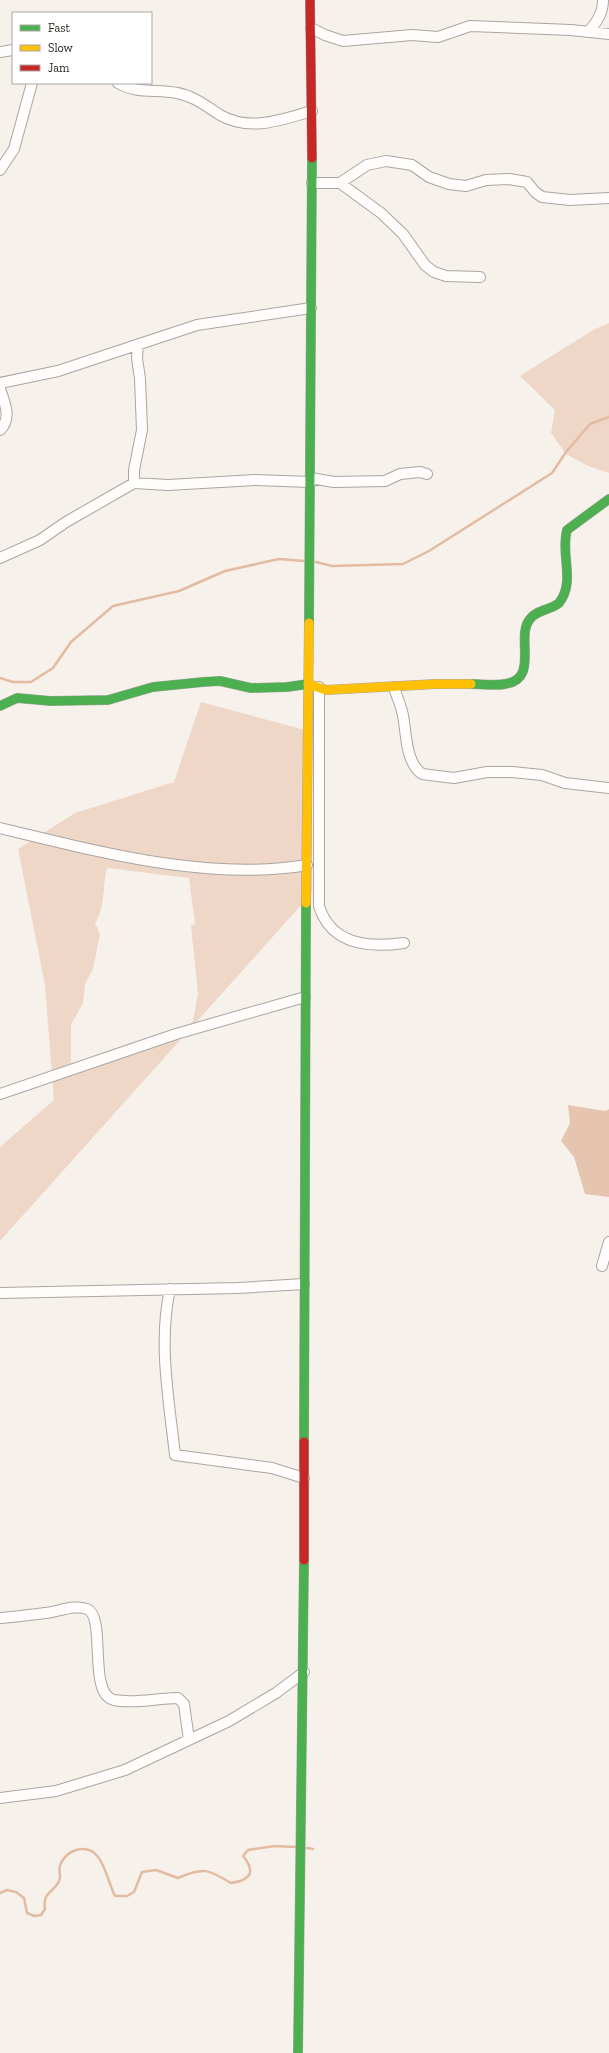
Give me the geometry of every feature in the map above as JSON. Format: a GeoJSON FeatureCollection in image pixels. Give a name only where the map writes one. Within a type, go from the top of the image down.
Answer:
{"type":"FeatureCollection","features":[{"type":"Feature","properties":{"kind":"main road"},"geometry":{"type":"LineString","coordinates":[[298,2053],[304,1672],[305,997],[311,480],[312,111],[310,0]]}},
{"type":"Feature","properties":{"kind":"main road"},"geometry":{"type":"LineString","coordinates":[[0,706],[18,698],[52,701],[108,700],[153,687],[220,681],[251,688],[287,687],[309,684],[326,690],[506,684],[517,679],[523,672],[526,663],[527,623],[531,616],[550,611],[563,599],[567,587],[568,570],[564,544],[567,530],[609,498]]}},
{"type":"Feature","properties":{"kind":"street"},"geometry":{"type":"LineString","coordinates":[[588,32],[598,21],[603,8],[602,0]]}},
{"type":"Feature","properties":{"kind":"street"},"geometry":{"type":"LineString","coordinates":[[311,28],[325,35],[343,41],[412,36],[438,37],[470,26],[609,34]]}},
{"type":"Feature","properties":{"kind":"street"},"geometry":{"type":"LineString","coordinates":[[0,52],[12,50]]}},
{"type":"Feature","properties":{"kind":"street"},"geometry":{"type":"LineString","coordinates":[[0,170],[14,149],[32,84]]}},
{"type":"Feature","properties":{"kind":"street"},"geometry":{"type":"LineString","coordinates":[[120,84],[128,89],[155,90],[191,97],[234,122],[248,125],[287,118],[312,111]]}},
{"type":"Feature","properties":{"kind":"street"},"geometry":{"type":"LineString","coordinates":[[312,183],[340,183],[367,165],[386,161],[404,162],[412,165],[429,177],[448,184],[466,186],[486,180],[509,179],[527,182],[535,192],[542,197],[570,200],[609,198]]}},
{"type":"Feature","properties":{"kind":"street"},"geometry":{"type":"LineString","coordinates":[[340,183],[381,213],[403,234],[425,265],[434,272],[446,276],[480,277]]}},
{"type":"Feature","properties":{"kind":"street"},"geometry":{"type":"LineString","coordinates":[[0,383],[58,371],[197,325],[311,308]]}},
{"type":"Feature","properties":{"kind":"street"},"geometry":{"type":"LineString","coordinates":[[134,483],[134,470],[142,430],[140,379],[137,358],[138,345]]}},
{"type":"Feature","properties":{"kind":"street"},"geometry":{"type":"LineString","coordinates":[[0,389],[7,414],[5,426],[0,430]]}},
{"type":"Feature","properties":{"kind":"street"},"geometry":{"type":"LineString","coordinates":[[0,558],[40,540],[66,522],[134,483],[168,485],[255,480],[311,480],[334,482],[385,481],[400,474],[420,472],[427,474]]}},
{"type":"Feature","properties":{"kind":"street"},"geometry":{"type":"LineString","coordinates":[[394,687],[402,710],[410,756],[418,771],[422,774],[454,778],[487,772],[512,772],[542,775],[565,783],[609,788]]}},
{"type":"Feature","properties":{"kind":"street"},"geometry":{"type":"LineString","coordinates":[[319,688],[319,906],[323,918],[333,928],[355,943],[383,946],[404,943]]}},
{"type":"Feature","properties":{"kind":"street"},"geometry":{"type":"LineString","coordinates":[[0,828],[127,857],[195,867],[277,870],[307,865]]}},
{"type":"Feature","properties":{"kind":"street"},"geometry":{"type":"LineString","coordinates":[[0,1094],[176,1034],[305,997]]}},
{"type":"Feature","properties":{"kind":"street"},"geometry":{"type":"LineString","coordinates":[[602,1266],[609,1242]]}},
{"type":"Feature","properties":{"kind":"street"},"geometry":{"type":"LineString","coordinates":[[0,1293],[238,1288],[304,1284]]}},
{"type":"Feature","properties":{"kind":"street"},"geometry":{"type":"LineString","coordinates":[[170,1289],[164,1315],[165,1348],[175,1455],[272,1468],[304,1478]]}},
{"type":"Feature","properties":{"kind":"street"},"geometry":{"type":"LineString","coordinates":[[0,1618],[46,1613],[77,1607],[88,1609],[94,1616],[101,1686],[113,1700],[131,1701],[178,1698],[184,1704],[189,1740]]}},
{"type":"Feature","properties":{"kind":"street"},"geometry":{"type":"LineString","coordinates":[[0,1798],[56,1791],[125,1770],[229,1721],[276,1693],[304,1672]]}},
{"type":"Feature","properties":{"kind":"shaded area"},"geometry":{"type":"Polygon","coordinates":[[[609,323],[609,473],[588,466],[566,454],[551,433],[555,410],[520,376],[593,330],[609,323]]]}},
{"type":"Feature","properties":{"kind":"shaded area"},"geometry":{"type":"Polygon","coordinates":[[[201,702],[312,732],[312,893],[0,1241],[0,1147],[54,1100],[45,985],[18,849],[75,813],[174,782],[201,702]],[[107,868],[101,910],[95,923],[100,934],[93,969],[85,984],[83,1003],[71,1025],[71,1064],[130,1043],[182,1034],[193,1021],[198,994],[191,926],[195,924],[189,878],[107,868]]]}},
{"type":"Feature","properties":{"kind":"shaded area"},"geometry":{"type":"Polygon","coordinates":[[[568,1105],[605,1111],[609,1109],[609,1197],[585,1194],[574,1157],[561,1141],[570,1123],[568,1105]]]}},
{"type":"Feature","properties":{"kind":"waterway"},"geometry":{"type":"LineString","coordinates":[[316,562],[332,566],[403,564],[429,551],[552,473],[566,452],[590,424],[609,417]]}},
{"type":"Feature","properties":{"kind":"waterway"},"geometry":{"type":"LineString","coordinates":[[0,678],[13,682],[31,682],[53,668],[71,642],[113,606],[179,591],[225,571],[279,559],[304,561]]}},
{"type":"Feature","properties":{"kind":"waterway"},"geometry":{"type":"LineString","coordinates":[[0,1893],[7,1890],[16,1892],[24,1898],[27,1913],[34,1916],[41,1915],[45,1909],[45,1899],[47,1895],[59,1881],[59,1868],[61,1863],[67,1855],[76,1850],[85,1849],[92,1851],[102,1864],[115,1896],[127,1896],[134,1892],[142,1872],[156,1870],[178,1878],[194,1872],[205,1871],[211,1872],[231,1883],[238,1882],[247,1877],[250,1871],[243,1856],[248,1850],[275,1846],[296,1847]]}},
{"type":"Feature","properties":{"kind":"waterway"},"geometry":{"type":"LineString","coordinates":[[307,1848],[313,1849]]}},
{"type":"Feature","properties":{"kind":"traffic: fast"},"geometry":{"type":"LineString","coordinates":[[309,623],[312,158]]}},
{"type":"Feature","properties":{"kind":"traffic: fast"},"geometry":{"type":"LineString","coordinates":[[471,684],[505,684],[516,681],[522,674],[525,656],[526,627],[530,619],[536,614],[559,603],[564,595],[567,577],[565,549],[567,530],[609,499]]}},
{"type":"Feature","properties":{"kind":"traffic: fast"},"geometry":{"type":"LineString","coordinates":[[0,706],[17,698],[51,701],[108,700],[153,687],[203,682],[220,681],[251,688],[287,687],[308,684]]}},
{"type":"Feature","properties":{"kind":"traffic: fast"},"geometry":{"type":"LineString","coordinates":[[304,1442],[306,903]]}},
{"type":"Feature","properties":{"kind":"traffic: fast"},"geometry":{"type":"LineString","coordinates":[[298,2053],[304,1560]]}},
{"type":"Feature","properties":{"kind":"traffic: slow"},"geometry":{"type":"LineString","coordinates":[[306,903],[309,623]]}},
{"type":"Feature","properties":{"kind":"traffic: slow"},"geometry":{"type":"LineString","coordinates":[[308,684],[326,690],[436,684],[471,684]]}},
{"type":"Feature","properties":{"kind":"traffic: jam"},"geometry":{"type":"LineString","coordinates":[[310,0],[312,158]]}},
{"type":"Feature","properties":{"kind":"traffic: jam"},"geometry":{"type":"LineString","coordinates":[[304,1442],[304,1560]]}}]}
